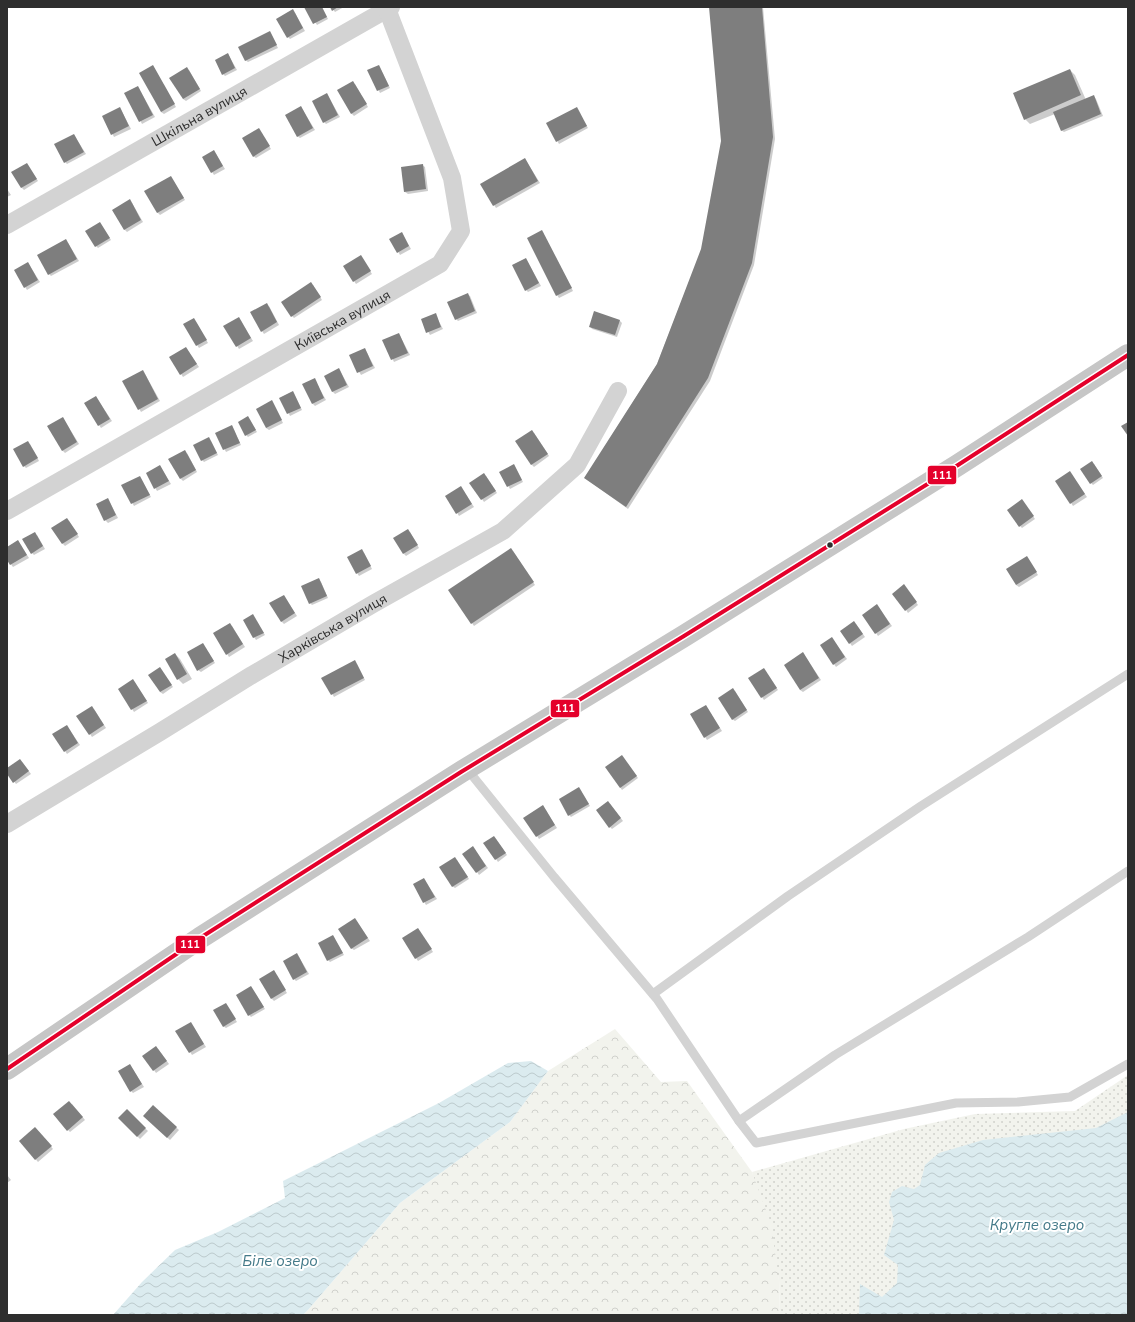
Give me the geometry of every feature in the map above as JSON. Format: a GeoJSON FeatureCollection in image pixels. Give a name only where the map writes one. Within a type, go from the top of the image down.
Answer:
{"type":"FeatureCollection","features":[{"type":"Feature","properties":{"kind":"main road"},"geometry":{"type":"LineString","coordinates":[[7,1069],[200,938],[467,769],[691,632],[958,465],[1128,355]]}},
{"type":"Feature","properties":{"kind":"street","name":"Шкільна вулиця"},"geometry":{"type":"LineString","coordinates":[[7,225],[389,8]]}},
{"type":"Feature","properties":{"kind":"street","name":"Київська вулиця"},"geometry":{"type":"LineString","coordinates":[[7,511],[440,264],[461,231],[452,178],[389,8]]}},
{"type":"Feature","properties":{"kind":"street","name":"Харківська вулиця"},"geometry":{"type":"LineString","coordinates":[[7,824],[252,675],[373,604],[503,531],[577,465],[618,391]]}},
{"type":"Feature","properties":{"kind":"lane"},"geometry":{"type":"LineString","coordinates":[[653,994],[788,896],[921,806],[1128,674]]}},
{"type":"Feature","properties":{"kind":"lane"},"geometry":{"type":"LineString","coordinates":[[467,769],[554,877],[653,994],[739,1121],[756,1143],[956,1103],[1018,1102],[1070,1097],[1128,1064]]}},
{"type":"Feature","properties":{"kind":"lane"},"geometry":{"type":"LineString","coordinates":[[739,1121],[834,1055],[1028,937],[1128,871]]}},
{"type":"Feature","properties":{"kind":"green space"},"geometry":{"type":"Polygon","coordinates":[[[615,1029],[661,1082],[687,1081],[752,1172],[771,1224],[779,1280],[780,1315],[303,1315],[400,1203],[510,1122],[548,1071],[615,1029]]]}},
{"type":"Feature","properties":{"kind":"green space","name":"Кругле озеро"},"geometry":{"type":"Polygon","coordinates":[[[1128,1075],[1128,1315],[780,1315],[779,1280],[752,1172],[904,1129],[975,1114],[1075,1111],[1128,1075]]]}},
{"type":"Feature","properties":{"kind":"water","name":"Біле озеро"},"geometry":{"type":"Polygon","coordinates":[[[531,1061],[548,1071],[510,1122],[400,1203],[303,1315],[113,1315],[142,1282],[175,1250],[218,1232],[285,1198],[283,1181],[439,1103],[508,1063],[531,1061]]]}},
{"type":"Feature","properties":{"kind":"water","name":"Кругле озеро"},"geometry":{"type":"Polygon","coordinates":[[[1128,1112],[1128,1315],[859,1315],[860,1284],[882,1297],[897,1283],[898,1265],[884,1255],[894,1220],[889,1202],[892,1192],[902,1186],[914,1189],[920,1185],[925,1165],[939,1153],[983,1140],[1096,1128],[1128,1112]]]}},
{"type":"Feature","properties":{"kind":"building"},"geometry":{"type":"Polygon","coordinates":[[[304,7],[322,7],[327,17],[313,24],[304,7]]]}},
{"type":"Feature","properties":{"kind":"building"},"geometry":{"type":"Polygon","coordinates":[[[330,7],[338,7],[332,11],[330,7]]]}},
{"type":"Feature","properties":{"kind":"building"},"geometry":{"type":"Polygon","coordinates":[[[709,7],[762,7],[773,137],[752,263],[708,378],[626,507],[584,478],[657,364],[701,249],[721,141],[709,7]]]}},
{"type":"Feature","properties":{"kind":"building"},"geometry":{"type":"Polygon","coordinates":[[[293,9],[303,28],[287,38],[276,19],[293,9]]]}},
{"type":"Feature","properties":{"kind":"building"},"geometry":{"type":"Polygon","coordinates":[[[270,31],[277,45],[245,61],[238,47],[270,31]]]}},
{"type":"Feature","properties":{"kind":"building"},"geometry":{"type":"Polygon","coordinates":[[[228,53],[235,68],[222,75],[215,60],[228,53]]]}},
{"type":"Feature","properties":{"kind":"building"},"geometry":{"type":"Polygon","coordinates":[[[153,65],[175,104],[161,112],[139,73],[153,65]]]}},
{"type":"Feature","properties":{"kind":"building"},"geometry":{"type":"Polygon","coordinates":[[[379,65],[389,86],[377,91],[367,70],[379,65]]]}},
{"type":"Feature","properties":{"kind":"building"},"geometry":{"type":"Polygon","coordinates":[[[187,67],[200,89],[183,99],[169,78],[187,67]]]}},
{"type":"Feature","properties":{"kind":"building"},"geometry":{"type":"Polygon","coordinates":[[[1070,69],[1081,95],[1024,120],[1013,93],[1070,69]]]}},
{"type":"Feature","properties":{"kind":"building"},"geometry":{"type":"Polygon","coordinates":[[[353,81],[367,104],[351,114],[337,90],[353,81]]]}},
{"type":"Feature","properties":{"kind":"building"},"geometry":{"type":"Polygon","coordinates":[[[138,86],[153,115],[139,122],[124,93],[138,86]]]}},
{"type":"Feature","properties":{"kind":"building"},"geometry":{"type":"Polygon","coordinates":[[[327,93],[338,115],[323,123],[312,101],[327,93]]]}},
{"type":"Feature","properties":{"kind":"building"},"geometry":{"type":"Polygon","coordinates":[[[1094,95],[1101,114],[1061,131],[1053,112],[1094,95]]]}},
{"type":"Feature","properties":{"kind":"building"},"geometry":{"type":"Polygon","coordinates":[[[301,106],[313,128],[297,137],[285,115],[301,106]]]}},
{"type":"Feature","properties":{"kind":"building"},"geometry":{"type":"Polygon","coordinates":[[[120,107],[129,126],[111,135],[102,116],[120,107]]]}},
{"type":"Feature","properties":{"kind":"building"},"geometry":{"type":"Polygon","coordinates":[[[577,107],[587,126],[556,142],[546,123],[577,107]]]}},
{"type":"Feature","properties":{"kind":"building"},"geometry":{"type":"Polygon","coordinates":[[[259,128],[270,146],[253,157],[242,138],[259,128]]]}},
{"type":"Feature","properties":{"kind":"building"},"geometry":{"type":"Polygon","coordinates":[[[74,134],[84,152],[64,163],[54,144],[74,134]]]}},
{"type":"Feature","properties":{"kind":"building"},"geometry":{"type":"Polygon","coordinates":[[[214,150],[223,166],[211,173],[202,157],[214,150]]]}},
{"type":"Feature","properties":{"kind":"building"},"geometry":{"type":"Polygon","coordinates":[[[525,158],[538,181],[493,206],[480,184],[525,158]]]}},
{"type":"Feature","properties":{"kind":"building"},"geometry":{"type":"Polygon","coordinates":[[[27,163],[37,179],[21,188],[11,172],[27,163]]]}},
{"type":"Feature","properties":{"kind":"building"},"geometry":{"type":"Polygon","coordinates":[[[423,164],[426,189],[404,192],[401,167],[423,164]]]}},
{"type":"Feature","properties":{"kind":"building"},"geometry":{"type":"Polygon","coordinates":[[[171,176],[184,198],[157,213],[144,191],[171,176]]]}},
{"type":"Feature","properties":{"kind":"building"},"geometry":{"type":"Polygon","coordinates":[[[130,199],[141,220],[124,230],[112,210],[130,199]]]}},
{"type":"Feature","properties":{"kind":"building"},"geometry":{"type":"Polygon","coordinates":[[[100,222],[110,238],[95,247],[85,231],[100,222]]]}},
{"type":"Feature","properties":{"kind":"building"},"geometry":{"type":"Polygon","coordinates":[[[542,230],[572,288],[556,296],[527,238],[542,230]]]}},
{"type":"Feature","properties":{"kind":"building"},"geometry":{"type":"Polygon","coordinates":[[[402,232],[409,246],[397,253],[389,239],[402,232]]]}},
{"type":"Feature","properties":{"kind":"building"},"geometry":{"type":"Polygon","coordinates":[[[66,239],[77,259],[48,275],[37,255],[66,239]]]}},
{"type":"Feature","properties":{"kind":"building"},"geometry":{"type":"Polygon","coordinates":[[[361,255],[371,271],[353,282],[343,266],[361,255]]]}},
{"type":"Feature","properties":{"kind":"building"},"geometry":{"type":"Polygon","coordinates":[[[526,258],[539,283],[525,291],[512,265],[526,258]]]}},
{"type":"Feature","properties":{"kind":"building"},"geometry":{"type":"Polygon","coordinates":[[[28,262],[38,280],[24,288],[14,270],[28,262]]]}},
{"type":"Feature","properties":{"kind":"building"},"geometry":{"type":"Polygon","coordinates":[[[311,282],[321,297],[291,317],[281,302],[311,282]]]}},
{"type":"Feature","properties":{"kind":"building"},"geometry":{"type":"Polygon","coordinates":[[[468,293],[475,311],[455,320],[447,302],[468,293]]]}},
{"type":"Feature","properties":{"kind":"building"},"geometry":{"type":"Polygon","coordinates":[[[267,303],[277,322],[261,332],[250,312],[267,303]]]}},
{"type":"Feature","properties":{"kind":"building"},"geometry":{"type":"Polygon","coordinates":[[[594,311],[620,320],[615,335],[589,327],[594,311]]]}},
{"type":"Feature","properties":{"kind":"building"},"geometry":{"type":"Polygon","coordinates":[[[436,313],[441,327],[426,333],[421,319],[436,313]]]}},
{"type":"Feature","properties":{"kind":"building"},"geometry":{"type":"Polygon","coordinates":[[[239,317],[251,338],[236,347],[223,326],[239,317]]]}},
{"type":"Feature","properties":{"kind":"building"},"geometry":{"type":"Polygon","coordinates":[[[194,318],[207,340],[196,346],[183,324],[194,318]]]}},
{"type":"Feature","properties":{"kind":"building"},"geometry":{"type":"Polygon","coordinates":[[[399,333],[408,353],[391,360],[382,340],[399,333]]]}},
{"type":"Feature","properties":{"kind":"building"},"geometry":{"type":"Polygon","coordinates":[[[186,347],[197,364],[180,375],[169,357],[186,347]]]}},
{"type":"Feature","properties":{"kind":"building"},"geometry":{"type":"Polygon","coordinates":[[[365,348],[373,366],[357,373],[349,355],[365,348]]]}},
{"type":"Feature","properties":{"kind":"building"},"geometry":{"type":"Polygon","coordinates":[[[339,368],[347,385],[332,392],[324,376],[339,368]]]}},
{"type":"Feature","properties":{"kind":"building"},"geometry":{"type":"Polygon","coordinates":[[[143,370],[158,399],[138,410],[122,381],[143,370]]]}},
{"type":"Feature","properties":{"kind":"building"},"geometry":{"type":"Polygon","coordinates":[[[315,378],[324,398],[312,404],[302,384],[315,378]]]}},
{"type":"Feature","properties":{"kind":"building"},"geometry":{"type":"Polygon","coordinates":[[[293,391],[301,408],[287,414],[279,398],[293,391]]]}},
{"type":"Feature","properties":{"kind":"building"},"geometry":{"type":"Polygon","coordinates":[[[96,396],[110,419],[98,426],[84,403],[96,396]]]}},
{"type":"Feature","properties":{"kind":"building"},"geometry":{"type":"Polygon","coordinates":[[[272,400],[282,420],[266,428],[256,409],[272,400]]]}},
{"type":"Feature","properties":{"kind":"building"},"geometry":{"type":"Polygon","coordinates":[[[248,416],[256,430],[245,436],[238,422],[248,416]]]}},
{"type":"Feature","properties":{"kind":"building"},"geometry":{"type":"Polygon","coordinates":[[[63,417],[77,442],[62,451],[47,426],[63,417]]]}},
{"type":"Feature","properties":{"kind":"building"},"geometry":{"type":"Polygon","coordinates":[[[1128,422],[1128,436],[1121,426],[1128,422]]]}},
{"type":"Feature","properties":{"kind":"building"},"geometry":{"type":"Polygon","coordinates":[[[232,425],[240,443],[223,450],[215,433],[232,425]]]}},
{"type":"Feature","properties":{"kind":"building"},"geometry":{"type":"Polygon","coordinates":[[[532,430],[548,454],[531,465],[515,441],[532,430]]]}},
{"type":"Feature","properties":{"kind":"building"},"geometry":{"type":"Polygon","coordinates":[[[209,437],[217,453],[201,461],[193,445],[209,437]]]}},
{"type":"Feature","properties":{"kind":"building"},"geometry":{"type":"Polygon","coordinates":[[[28,441],[38,458],[23,467],[13,449],[28,441]]]}},
{"type":"Feature","properties":{"kind":"building"},"geometry":{"type":"Polygon","coordinates":[[[185,450],[196,470],[180,479],[168,459],[185,450]]]}},
{"type":"Feature","properties":{"kind":"building"},"geometry":{"type":"Polygon","coordinates":[[[1092,461],[1102,476],[1090,484],[1080,469],[1092,461]]]}},
{"type":"Feature","properties":{"kind":"building"},"geometry":{"type":"Polygon","coordinates":[[[514,464],[522,480],[507,487],[499,472],[514,464]]]}},
{"type":"Feature","properties":{"kind":"building"},"geometry":{"type":"Polygon","coordinates":[[[160,465],[169,481],[154,489],[146,473],[160,465]]]}},
{"type":"Feature","properties":{"kind":"building"},"geometry":{"type":"Polygon","coordinates":[[[1070,471],[1085,494],[1070,504],[1055,481],[1070,471]]]}},
{"type":"Feature","properties":{"kind":"building"},"geometry":{"type":"Polygon","coordinates":[[[484,473],[496,491],[481,500],[469,483],[484,473]]]}},
{"type":"Feature","properties":{"kind":"building"},"geometry":{"type":"Polygon","coordinates":[[[140,476],[150,495],[131,504],[121,485],[140,476]]]}},
{"type":"Feature","properties":{"kind":"building"},"geometry":{"type":"Polygon","coordinates":[[[461,486],[472,504],[456,514],[445,496],[461,486]]]}},
{"type":"Feature","properties":{"kind":"building"},"geometry":{"type":"Polygon","coordinates":[[[108,498],[116,515],[104,521],[96,504],[108,498]]]}},
{"type":"Feature","properties":{"kind":"building"},"geometry":{"type":"Polygon","coordinates":[[[1022,499],[1034,516],[1019,527],[1007,510],[1022,499]]]}},
{"type":"Feature","properties":{"kind":"building"},"geometry":{"type":"Polygon","coordinates":[[[67,518],[78,534],[62,544],[51,528],[67,518]]]}},
{"type":"Feature","properties":{"kind":"building"},"geometry":{"type":"Polygon","coordinates":[[[408,529],[418,545],[403,554],[393,538],[408,529]]]}},
{"type":"Feature","properties":{"kind":"building"},"geometry":{"type":"Polygon","coordinates":[[[35,532],[43,546],[31,554],[22,539],[35,532]]]}},
{"type":"Feature","properties":{"kind":"building"},"geometry":{"type":"Polygon","coordinates":[[[18,540],[27,555],[10,565],[7,560],[7,547],[18,540]]]}},
{"type":"Feature","properties":{"kind":"building"},"geometry":{"type":"Polygon","coordinates":[[[511,548],[534,582],[471,624],[448,590],[511,548]]]}},
{"type":"Feature","properties":{"kind":"building"},"geometry":{"type":"Polygon","coordinates":[[[362,549],[371,566],[356,574],[347,557],[362,549]]]}},
{"type":"Feature","properties":{"kind":"building"},"geometry":{"type":"Polygon","coordinates":[[[1027,556],[1037,572],[1016,585],[1006,569],[1027,556]]]}},
{"type":"Feature","properties":{"kind":"building"},"geometry":{"type":"Polygon","coordinates":[[[319,578],[327,596],[309,604],[301,586],[319,578]]]}},
{"type":"Feature","properties":{"kind":"building"},"geometry":{"type":"Polygon","coordinates":[[[904,584],[917,602],[905,611],[892,594],[904,584]]]}},
{"type":"Feature","properties":{"kind":"building"},"geometry":{"type":"Polygon","coordinates":[[[284,595],[295,613],[281,622],[269,603],[284,595]]]}},
{"type":"Feature","properties":{"kind":"building"},"geometry":{"type":"Polygon","coordinates":[[[877,604],[890,624],[875,634],[862,615],[877,604]]]}},
{"type":"Feature","properties":{"kind":"building"},"geometry":{"type":"Polygon","coordinates":[[[253,614],[264,633],[253,638],[243,620],[253,614]]]}},
{"type":"Feature","properties":{"kind":"building"},"geometry":{"type":"Polygon","coordinates":[[[854,621],[863,634],[849,644],[840,631],[854,621]]]}},
{"type":"Feature","properties":{"kind":"building"},"geometry":{"type":"Polygon","coordinates":[[[230,623],[243,644],[226,655],[213,633],[230,623]]]}},
{"type":"Feature","properties":{"kind":"building"},"geometry":{"type":"Polygon","coordinates":[[[832,637],[845,657],[833,665],[820,645],[832,637]]]}},
{"type":"Feature","properties":{"kind":"building"},"geometry":{"type":"Polygon","coordinates":[[[203,643],[214,661],[197,671],[187,652],[203,643]]]}},
{"type":"Feature","properties":{"kind":"building"},"geometry":{"type":"Polygon","coordinates":[[[803,652],[819,678],[800,690],[784,665],[803,652]]]}},
{"type":"Feature","properties":{"kind":"building"},"geometry":{"type":"Polygon","coordinates":[[[175,653],[187,674],[177,680],[165,659],[175,653]]]}},
{"type":"Feature","properties":{"kind":"building"},"geometry":{"type":"Polygon","coordinates":[[[355,660],[364,678],[331,695],[321,678],[355,660]]]}},
{"type":"Feature","properties":{"kind":"building"},"geometry":{"type":"Polygon","coordinates":[[[160,667],[172,685],[160,692],[148,675],[160,667]]]}},
{"type":"Feature","properties":{"kind":"building"},"geometry":{"type":"Polygon","coordinates":[[[764,668],[777,688],[761,698],[748,678],[764,668]]]}},
{"type":"Feature","properties":{"kind":"building"},"geometry":{"type":"Polygon","coordinates":[[[133,679],[147,701],[131,710],[118,689],[133,679]]]}},
{"type":"Feature","properties":{"kind":"building"},"geometry":{"type":"Polygon","coordinates":[[[733,688],[747,710],[732,720],[718,698],[733,688]]]}},
{"type":"Feature","properties":{"kind":"building"},"geometry":{"type":"Polygon","coordinates":[[[706,705],[720,728],[704,738],[690,714],[706,705]]]}},
{"type":"Feature","properties":{"kind":"building"},"geometry":{"type":"Polygon","coordinates":[[[92,706],[104,725],[89,735],[76,716],[92,706]]]}},
{"type":"Feature","properties":{"kind":"building"},"geometry":{"type":"Polygon","coordinates":[[[67,725],[78,743],[64,752],[52,734],[67,725]]]}},
{"type":"Feature","properties":{"kind":"building"},"geometry":{"type":"Polygon","coordinates":[[[622,755],[637,776],[620,788],[605,767],[622,755]]]}},
{"type":"Feature","properties":{"kind":"building"},"geometry":{"type":"Polygon","coordinates":[[[20,759],[29,771],[13,783],[7,774],[7,768],[20,759]]]}},
{"type":"Feature","properties":{"kind":"building"},"geometry":{"type":"Polygon","coordinates":[[[579,787],[589,804],[568,816],[559,799],[579,787]]]}},
{"type":"Feature","properties":{"kind":"building"},"geometry":{"type":"Polygon","coordinates":[[[608,801],[621,818],[609,828],[596,810],[608,801]]]}},
{"type":"Feature","properties":{"kind":"building"},"geometry":{"type":"Polygon","coordinates":[[[543,805],[555,825],[536,837],[523,818],[543,805]]]}},
{"type":"Feature","properties":{"kind":"building"},"geometry":{"type":"Polygon","coordinates":[[[494,836],[506,853],[495,860],[483,843],[494,836]]]}},
{"type":"Feature","properties":{"kind":"building"},"geometry":{"type":"Polygon","coordinates":[[[473,846],[486,866],[476,873],[462,854],[473,846]]]}},
{"type":"Feature","properties":{"kind":"building"},"geometry":{"type":"Polygon","coordinates":[[[455,857],[468,877],[452,887],[439,867],[455,857]]]}},
{"type":"Feature","properties":{"kind":"building"},"geometry":{"type":"Polygon","coordinates":[[[424,878],[435,897],[423,903],[413,884],[424,878]]]}},
{"type":"Feature","properties":{"kind":"building"},"geometry":{"type":"Polygon","coordinates":[[[355,918],[368,938],[351,949],[338,929],[355,918]]]}},
{"type":"Feature","properties":{"kind":"building"},"geometry":{"type":"Polygon","coordinates":[[[418,928],[432,949],[415,959],[402,938],[418,928]]]}},
{"type":"Feature","properties":{"kind":"building"},"geometry":{"type":"Polygon","coordinates":[[[333,935],[343,953],[327,961],[318,943],[333,935]]]}},
{"type":"Feature","properties":{"kind":"building"},"geometry":{"type":"Polygon","coordinates":[[[297,953],[307,972],[293,980],[283,961],[297,953]]]}},
{"type":"Feature","properties":{"kind":"building"},"geometry":{"type":"Polygon","coordinates":[[[274,970],[286,990],[271,999],[259,979],[274,970]]]}},
{"type":"Feature","properties":{"kind":"building"},"geometry":{"type":"Polygon","coordinates":[[[251,986],[264,1007],[248,1016],[236,995],[251,986]]]}},
{"type":"Feature","properties":{"kind":"building"},"geometry":{"type":"Polygon","coordinates":[[[226,1003],[236,1019],[223,1027],[213,1010],[226,1003]]]}},
{"type":"Feature","properties":{"kind":"building"},"geometry":{"type":"Polygon","coordinates":[[[191,1022],[204,1044],[189,1053],[175,1031],[191,1022]]]}},
{"type":"Feature","properties":{"kind":"building"},"geometry":{"type":"Polygon","coordinates":[[[156,1046],[167,1061],[153,1071],[142,1056],[156,1046]]]}},
{"type":"Feature","properties":{"kind":"building"},"geometry":{"type":"Polygon","coordinates":[[[130,1064],[142,1084],[130,1092],[118,1071],[130,1064]]]}},
{"type":"Feature","properties":{"kind":"building"},"geometry":{"type":"Polygon","coordinates":[[[69,1101],[83,1117],[67,1131],[53,1114],[69,1101]]]}},
{"type":"Feature","properties":{"kind":"building"},"geometry":{"type":"Polygon","coordinates":[[[153,1105],[177,1127],[167,1138],[143,1116],[153,1105]]]}},
{"type":"Feature","properties":{"kind":"building"},"geometry":{"type":"Polygon","coordinates":[[[127,1109],[146,1128],[137,1137],[118,1118],[127,1109]]]}},
{"type":"Feature","properties":{"kind":"building"},"geometry":{"type":"Polygon","coordinates":[[[35,1127],[52,1146],[35,1160],[19,1141],[35,1127]]]}},
{"type":"Feature","properties":{"kind":"transit line","name":"111"},"geometry":{"type":"LineString","coordinates":[[7,1069],[200,938],[461,772],[684,636],[958,465],[1128,355]]}}]}
